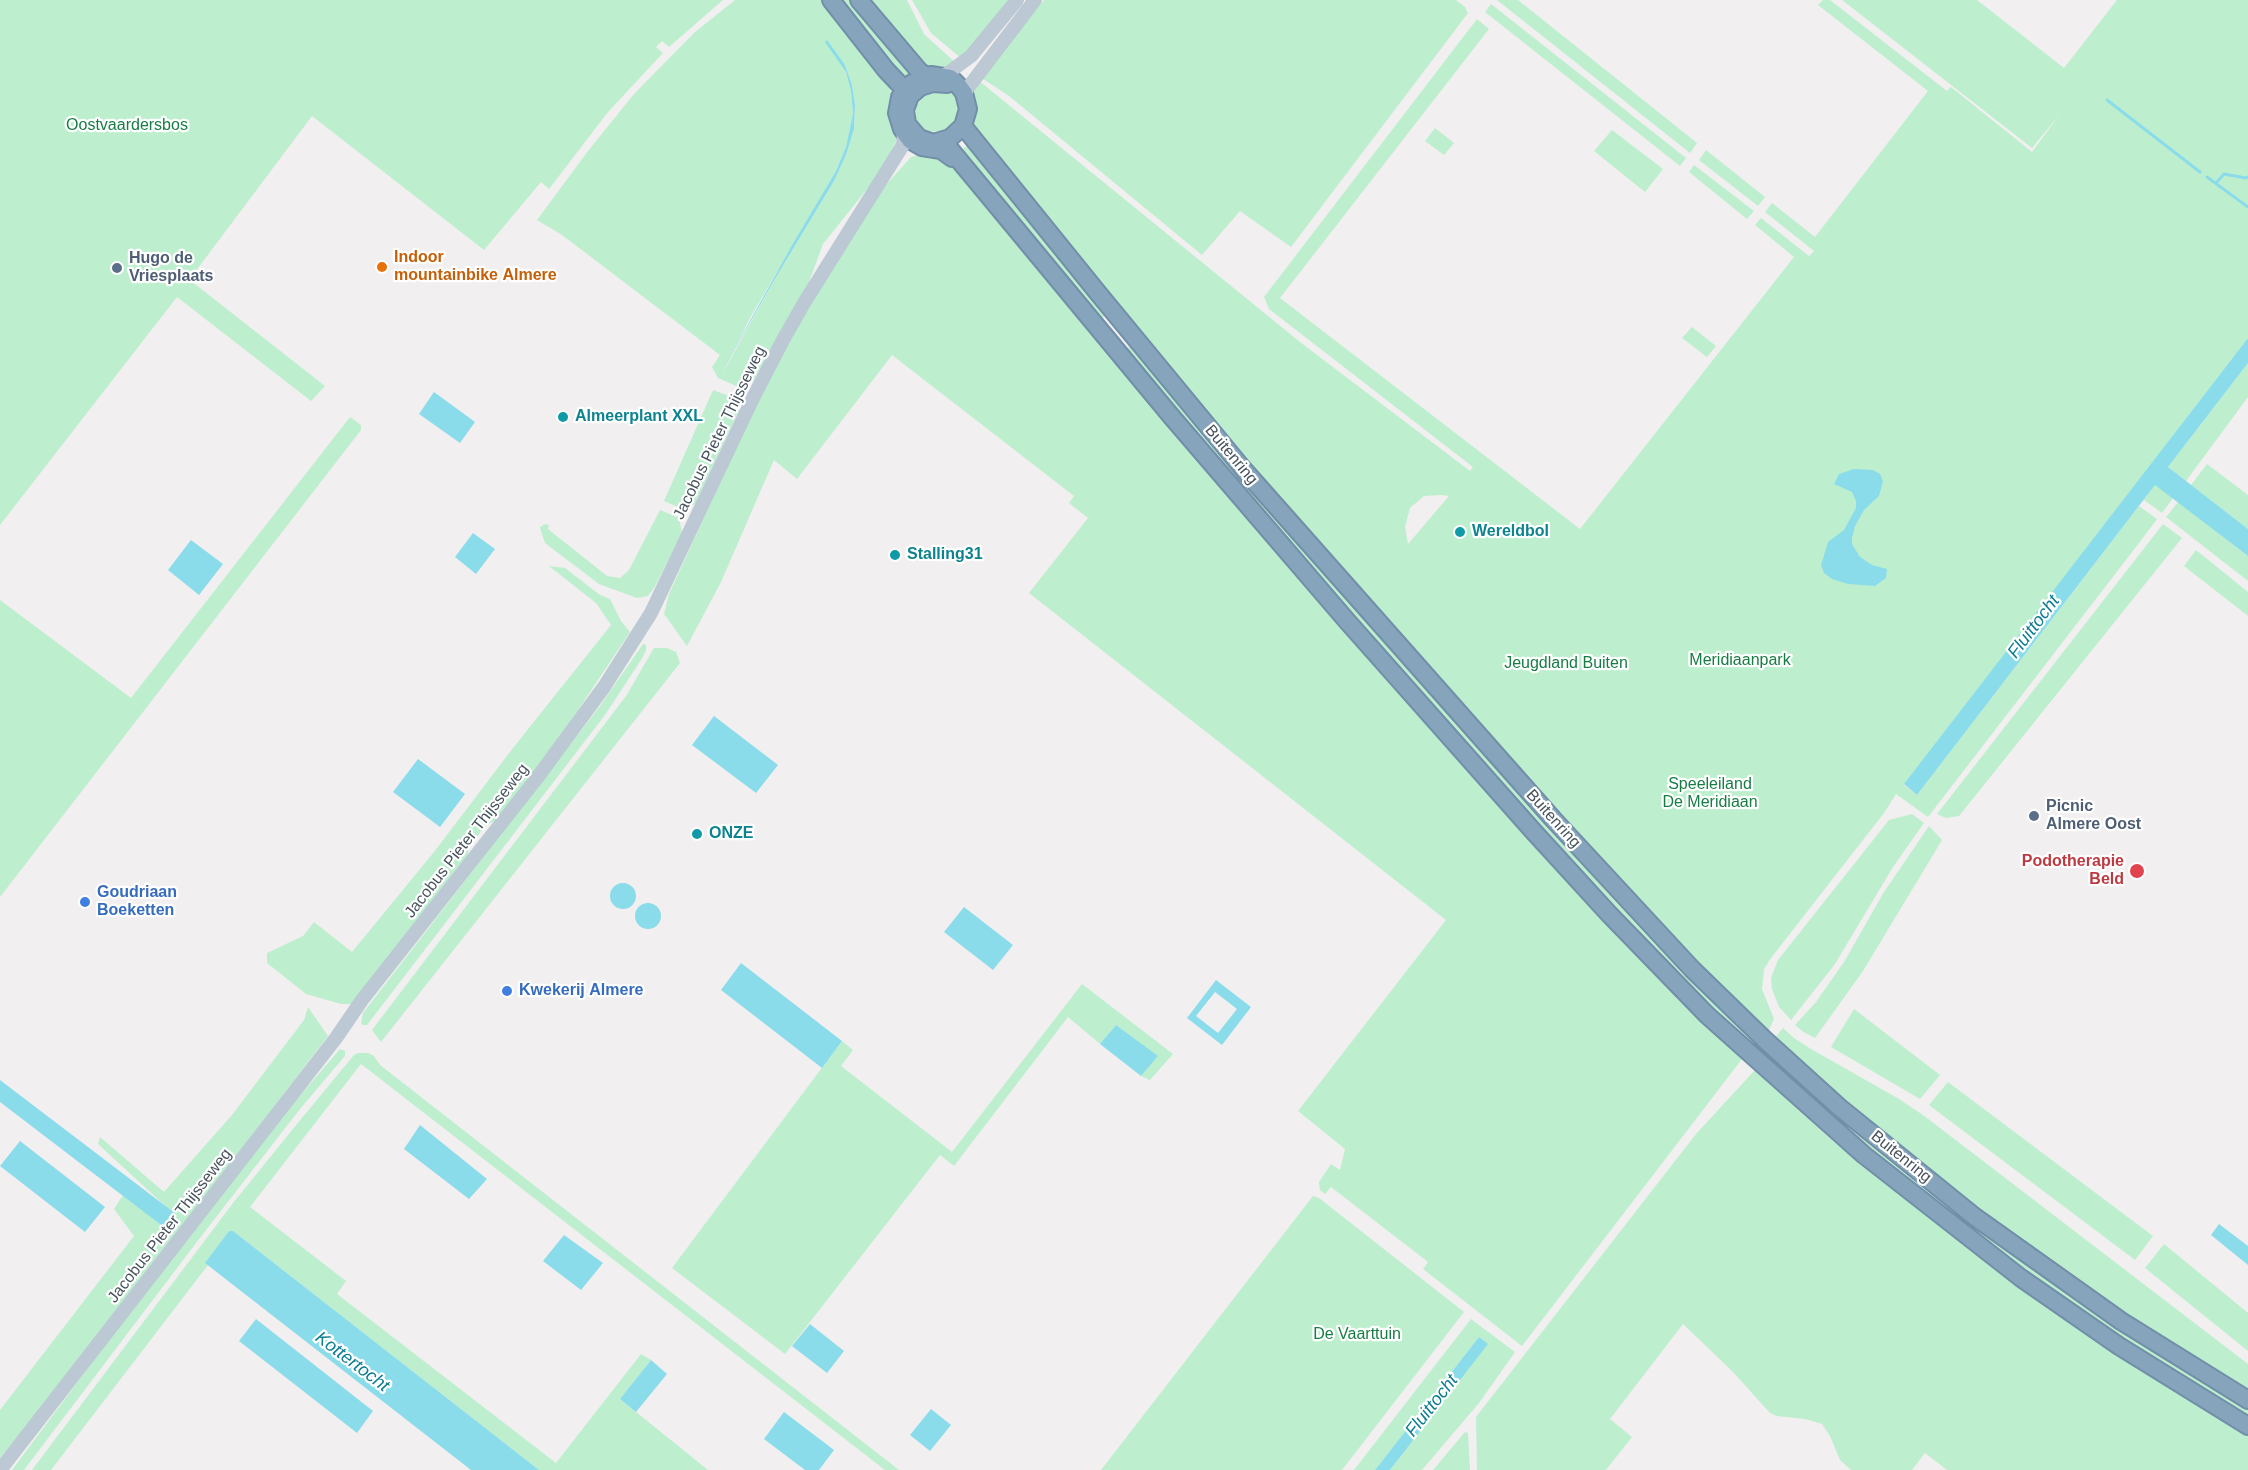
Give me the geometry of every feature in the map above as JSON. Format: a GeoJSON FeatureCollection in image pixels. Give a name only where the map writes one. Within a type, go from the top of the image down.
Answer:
{"type":"FeatureCollection","features":[{"type":"Feature","properties":{"kind":"highway"},"geometry":{"type":"LineString","coordinates":[[831,0],[904,96]]}},
{"type":"Feature","properties":{"kind":"highway"},"geometry":{"type":"LineString","coordinates":[[859,0],[920,72],[954,84],[968,110],[963,126],[954,136],[925,142],[897,113],[904,96],[917,80],[927,76]]}},
{"type":"Feature","properties":{"kind":"highway"},"geometry":{"type":"LineString","coordinates":[[904,96],[913,93],[924,84],[954,84]]}},
{"type":"Feature","properties":{"kind":"highway","name":"Buitenring"},"geometry":{"type":"LineString","coordinates":[[963,126],[1259,488],[1553,819],[1692,969],[1839,1107],[1975,1217],[2121,1321],[2248,1400]]}},
{"type":"Feature","properties":{"kind":"highway","name":"Buitenring"},"geometry":{"type":"LineString","coordinates":[[925,142],[962,166],[1171,416],[1347,621],[1534,832],[1609,914],[1707,1015],[1864,1155],[2012,1272],[2119,1346],[2248,1426]]}},
{"type":"Feature","properties":{"kind":"street"},"geometry":{"type":"LineString","coordinates":[[954,84],[966,68],[971,56],[1017,0]]}},
{"type":"Feature","properties":{"kind":"street"},"geometry":{"type":"LineString","coordinates":[[954,84],[1035,0]]}},
{"type":"Feature","properties":{"kind":"street","name":"Jacobus Pieter Thijsseweg"},"geometry":{"type":"LineString","coordinates":[[0,1470],[336,1038],[362,1000],[531,786],[604,687],[651,613],[753,398],[804,303],[903,145],[925,142]]}},
{"type":"Feature","properties":{"kind":"green space","name":"Oostvaardersbos"},"geometry":{"type":"Polygon","coordinates":[[[0,0],[723,0],[669,47],[662,41],[656,47],[663,53],[608,112],[549,189],[541,182],[484,250],[312,116],[192,276],[180,267],[177,270],[325,386],[311,401],[177,297],[0,525],[0,0]]]}},
{"type":"Feature","properties":{"kind":"green space"},"geometry":{"type":"Polygon","coordinates":[[[735,0],[823,0],[890,88],[894,101],[896,142],[890,154],[871,184],[823,244],[809,282],[753,382],[741,388],[718,378],[712,367],[720,355],[562,235],[537,220],[634,94],[694,33],[735,0]],[[826,42],[846,72],[851,91],[853,113],[846,147],[836,171],[750,318],[721,376],[776,277],[834,181],[846,155],[854,129],[855,105],[852,85],[845,65],[826,42]]]}},
{"type":"Feature","properties":{"kind":"green space"},"geometry":{"type":"Polygon","coordinates":[[[836,0],[853,0],[915,73],[903,84],[836,0]]]}},
{"type":"Feature","properties":{"kind":"green space"},"geometry":{"type":"Polygon","coordinates":[[[867,0],[907,0],[924,34],[957,64],[951,69],[926,68],[867,0]]]}},
{"type":"Feature","properties":{"kind":"green space"},"geometry":{"type":"Polygon","coordinates":[[[912,0],[1009,0],[962,59],[931,33],[912,0]]]}},
{"type":"Feature","properties":{"kind":"green space"},"geometry":{"type":"Polygon","coordinates":[[[1044,0],[1456,0],[1465,7],[1468,13],[1291,247],[1240,211],[1202,255],[1009,96],[980,77],[1044,0]]]}},
{"type":"Feature","properties":{"kind":"green space"},"geometry":{"type":"Polygon","coordinates":[[[1497,0],[1518,0],[1697,143],[1690,153],[1497,0]]]}},
{"type":"Feature","properties":{"kind":"green space","name":"Meridiaanpark"},"geometry":{"type":"Polygon","coordinates":[[[1823,0],[1830,0],[1947,91],[1951,87],[2032,152],[2060,114],[2032,148],[1842,0],[1977,0],[2064,68],[2117,0],[2248,0],[2248,338],[1904,785],[1917,795],[2139,506],[2157,519],[2139,543],[1928,817],[1896,794],[1884,813],[1771,958],[1764,969],[1762,989],[1774,1019],[1767,1034],[1614,882],[1264,484],[972,127],[972,93],[978,80],[1300,342],[1470,471],[1473,467],[1269,309],[1264,297],[1477,19],[1489,29],[1280,298],[1580,529],[1794,257],[1755,225],[1761,218],[1809,256],[1814,251],[1765,212],[1772,203],[1815,237],[1928,91],[1818,5],[1823,0]],[[1424,496],[1410,508],[1405,527],[1408,544],[1449,496],[1424,496]]]}},
{"type":"Feature","properties":{"kind":"green space"},"geometry":{"type":"Polygon","coordinates":[[[1491,4],[1686,158],[1680,166],[1485,12],[1491,4]]]}},
{"type":"Feature","properties":{"kind":"green space"},"geometry":{"type":"Polygon","coordinates":[[[931,92],[953,93],[956,97],[959,111],[957,118],[945,131],[927,132],[916,120],[916,106],[925,95],[931,92]]]}},
{"type":"Feature","properties":{"kind":"green space"},"geometry":{"type":"Polygon","coordinates":[[[1435,128],[1454,143],[1444,155],[1425,141],[1435,128]]]}},
{"type":"Feature","properties":{"kind":"green space"},"geometry":{"type":"Polygon","coordinates":[[[1612,130],[1663,169],[1645,192],[1594,151],[1612,130]]]}},
{"type":"Feature","properties":{"kind":"green space"},"geometry":{"type":"Polygon","coordinates":[[[971,142],[1031,215],[1060,260],[1106,315],[1098,322],[959,152],[971,142]]]}},
{"type":"Feature","properties":{"kind":"green space"},"geometry":{"type":"Polygon","coordinates":[[[1706,150],[1765,197],[1758,206],[1699,160],[1706,150]]]}},
{"type":"Feature","properties":{"kind":"green space"},"geometry":{"type":"Polygon","coordinates":[[[925,153],[942,157],[958,170],[1178,437],[1480,782],[1694,1012],[1742,1059],[1522,1346],[1423,1269],[1428,1262],[1331,1187],[1325,1194],[1320,1190],[1319,1182],[1331,1164],[1340,1170],[1345,1149],[1298,1111],[1446,920],[1029,593],[1088,518],[1069,503],[1074,496],[892,355],[797,479],[774,460],[721,582],[687,646],[664,614],[669,594],[762,391],[822,284],[885,186],[911,157],[925,153]]]}},
{"type":"Feature","properties":{"kind":"green space"},"geometry":{"type":"Polygon","coordinates":[[[1694,165],[1754,211],[1747,219],[1689,172],[1694,165]]]}},
{"type":"Feature","properties":{"kind":"green space"},"geometry":{"type":"Polygon","coordinates":[[[1692,327],[1716,346],[1707,357],[1682,338],[1692,327]]]}},
{"type":"Feature","properties":{"kind":"green space"},"geometry":{"type":"Polygon","coordinates":[[[1132,345],[1762,1043],[1753,1052],[1559,854],[1123,352],[1132,345]]]}},
{"type":"Feature","properties":{"kind":"green space"},"geometry":{"type":"Polygon","coordinates":[[[2248,363],[2248,397],[2186,481],[2168,467],[2248,363]]]}},
{"type":"Feature","properties":{"kind":"green space"},"geometry":{"type":"Polygon","coordinates":[[[713,390],[734,398],[739,410],[695,504],[685,510],[664,501],[713,390]]]}},
{"type":"Feature","properties":{"kind":"green space"},"geometry":{"type":"Polygon","coordinates":[[[350,417],[361,425],[361,430],[0,897],[0,600],[131,698],[350,417]]]}},
{"type":"Feature","properties":{"kind":"green space"},"geometry":{"type":"Polygon","coordinates":[[[2207,464],[2248,495],[2248,529],[2191,485],[2207,464]]]}},
{"type":"Feature","properties":{"kind":"green space"},"geometry":{"type":"Polygon","coordinates":[[[2155,484],[2173,498],[2162,513],[2144,500],[2155,484]]]}},
{"type":"Feature","properties":{"kind":"green space"},"geometry":{"type":"Polygon","coordinates":[[[2178,502],[2248,556],[2248,581],[2166,517],[2178,502]]]}},
{"type":"Feature","properties":{"kind":"green space"},"geometry":{"type":"Polygon","coordinates":[[[660,510],[679,518],[682,533],[654,588],[648,596],[637,598],[599,584],[545,543],[540,527],[545,524],[549,525],[548,529],[607,576],[620,578],[629,570],[660,510]]]}},
{"type":"Feature","properties":{"kind":"green space"},"geometry":{"type":"Polygon","coordinates":[[[2163,524],[2182,538],[1959,816],[1946,818],[1937,814],[2163,524]]]}},
{"type":"Feature","properties":{"kind":"green space"},"geometry":{"type":"Polygon","coordinates":[[[2196,550],[2248,592],[2248,616],[2184,566],[2196,550]]]}},
{"type":"Feature","properties":{"kind":"green space"},"geometry":{"type":"Polygon","coordinates":[[[549,566],[565,568],[600,595],[610,599],[621,621],[630,632],[558,740],[498,819],[485,826],[470,846],[466,861],[351,1004],[341,1004],[306,994],[267,963],[267,953],[303,936],[314,922],[352,952],[434,852],[611,625],[596,603],[549,566]]]}},
{"type":"Feature","properties":{"kind":"green space"},"geometry":{"type":"Polygon","coordinates":[[[643,644],[646,645],[646,650],[641,660],[605,715],[367,1025],[363,1025],[361,1023],[363,1013],[600,706],[643,644]]]}},
{"type":"Feature","properties":{"kind":"green space"},"geometry":{"type":"Polygon","coordinates":[[[654,648],[667,648],[676,652],[680,663],[381,1042],[372,1030],[626,696],[654,648]]]}},
{"type":"Feature","properties":{"kind":"green space"},"geometry":{"type":"Polygon","coordinates":[[[1912,814],[1924,823],[1893,867],[1835,964],[1791,1020],[1779,1007],[1772,989],[1771,978],[1778,960],[1889,820],[1912,814]]]}},
{"type":"Feature","properties":{"kind":"green space"},"geometry":{"type":"Polygon","coordinates":[[[1929,826],[1942,840],[1863,971],[1815,1038],[1802,1031],[1795,1025],[1816,1002],[1844,962],[1884,892],[1929,826]]]}},
{"type":"Feature","properties":{"kind":"green space"},"geometry":{"type":"Polygon","coordinates":[[[1082,984],[1173,1054],[1150,1080],[1141,1076],[1157,1057],[1116,1025],[1100,1044],[1068,1017],[954,1166],[940,1155],[785,1354],[672,1268],[842,1041],[853,1050],[841,1066],[952,1152],[1082,984]]]}},
{"type":"Feature","properties":{"kind":"green space"},"geometry":{"type":"Polygon","coordinates":[[[308,1007],[328,1036],[68,1375],[0,1458],[0,1410],[134,1236],[114,1209],[123,1195],[165,1228],[175,1215],[98,1144],[100,1137],[164,1192],[232,1115],[304,1020],[308,1007]]]}},
{"type":"Feature","properties":{"kind":"green space"},"geometry":{"type":"Polygon","coordinates":[[[1854,1009],[1940,1075],[1920,1099],[1831,1047],[1854,1009]]]}},
{"type":"Feature","properties":{"kind":"green space"},"geometry":{"type":"Polygon","coordinates":[[[1783,1028],[1811,1049],[1923,1115],[2248,1364],[2248,1396],[2146,1333],[1947,1189],[1773,1040],[1783,1028]]]}},
{"type":"Feature","properties":{"kind":"green space"},"geometry":{"type":"Polygon","coordinates":[[[340,1049],[345,1051],[345,1056],[300,1109],[196,1243],[24,1470],[12,1470],[100,1352],[297,1099],[340,1049]]]}},
{"type":"Feature","properties":{"kind":"green space"},"geometry":{"type":"Polygon","coordinates":[[[358,1053],[368,1053],[374,1056],[380,1065],[899,1470],[885,1470],[361,1064],[250,1207],[346,1281],[337,1294],[556,1463],[641,1354],[651,1360],[620,1399],[708,1470],[539,1470],[233,1231],[229,1231],[206,1263],[208,1265],[51,1470],[32,1470],[233,1203],[358,1053]]]}},
{"type":"Feature","properties":{"kind":"green space"},"geometry":{"type":"Polygon","coordinates":[[[1770,1054],[1936,1196],[2005,1249],[2145,1345],[2248,1409],[2248,1421],[2177,1379],[1975,1239],[1763,1061],[1770,1054]]]}},
{"type":"Feature","properties":{"kind":"green space"},"geometry":{"type":"Polygon","coordinates":[[[1755,1070],[1835,1143],[2023,1290],[2089,1336],[2248,1435],[2248,1470],[1947,1470],[1925,1453],[1912,1470],[1851,1470],[1840,1460],[1822,1424],[1770,1413],[1733,1372],[1683,1324],[1610,1419],[1632,1437],[1606,1470],[1477,1470],[1476,1417],[1696,1134],[1755,1070]]]}},
{"type":"Feature","properties":{"kind":"green space"},"geometry":{"type":"Polygon","coordinates":[[[1948,1082],[2153,1236],[2135,1260],[1929,1105],[1948,1082]]]}},
{"type":"Feature","properties":{"kind":"green space","name":"De Vaarttuin"},"geometry":{"type":"Polygon","coordinates":[[[1313,1196],[1319,1198],[1464,1312],[1342,1470],[1101,1470],[1313,1196]]]}},
{"type":"Feature","properties":{"kind":"green space"},"geometry":{"type":"Polygon","coordinates":[[[2164,1244],[2248,1313],[2248,1351],[2145,1268],[2164,1244]]]}},
{"type":"Feature","properties":{"kind":"green space"},"geometry":{"type":"Polygon","coordinates":[[[1471,1319],[1515,1352],[1479,1403],[1422,1470],[1390,1470],[1487,1344],[1479,1337],[1375,1470],[1354,1470],[1471,1319]]]}},
{"type":"Feature","properties":{"kind":"green space"},"geometry":{"type":"Polygon","coordinates":[[[1465,1432],[1468,1433],[1470,1470],[1433,1470],[1465,1432]]]}},
{"type":"Feature","properties":{"kind":"water"},"geometry":{"type":"Polygon","coordinates":[[[827,40],[845,65],[852,85],[855,105],[854,129],[846,155],[834,181],[720,375],[836,171],[846,147],[853,113],[851,91],[846,72],[825,42],[827,40]]]}},
{"type":"Feature","properties":{"kind":"water","name":"Fluittocht"},"geometry":{"type":"Polygon","coordinates":[[[2248,338],[2248,363],[2168,467],[2248,529],[2248,556],[2155,485],[1917,795],[1904,784],[2248,338]]]}},
{"type":"Feature","properties":{"kind":"water"},"geometry":{"type":"Polygon","coordinates":[[[434,392],[475,422],[460,443],[419,414],[434,392]]]}},
{"type":"Feature","properties":{"kind":"water"},"geometry":{"type":"Polygon","coordinates":[[[1854,469],[1873,470],[1880,474],[1883,481],[1879,496],[1864,510],[1855,526],[1852,538],[1852,544],[1860,557],[1872,565],[1887,569],[1886,578],[1875,586],[1848,584],[1832,579],[1824,573],[1821,565],[1828,542],[1844,530],[1856,508],[1852,492],[1834,484],[1839,474],[1854,469]]]}},
{"type":"Feature","properties":{"kind":"water"},"geometry":{"type":"Polygon","coordinates":[[[473,533],[495,549],[476,574],[455,557],[473,533]]]}},
{"type":"Feature","properties":{"kind":"water"},"geometry":{"type":"Polygon","coordinates":[[[191,540],[223,564],[199,595],[168,570],[191,540]]]}},
{"type":"Feature","properties":{"kind":"water"},"geometry":{"type":"Polygon","coordinates":[[[714,716],[778,765],[756,793],[692,745],[714,716]]]}},
{"type":"Feature","properties":{"kind":"water"},"geometry":{"type":"Polygon","coordinates":[[[418,759],[465,794],[440,827],[393,792],[418,759]]]}},
{"type":"Feature","properties":{"kind":"water"},"geometry":{"type":"Polygon","coordinates":[[[623,883],[632,887],[636,896],[632,905],[623,909],[614,905],[610,896],[614,887],[623,883]]]}},
{"type":"Feature","properties":{"kind":"water"},"geometry":{"type":"Polygon","coordinates":[[[648,903],[657,907],[661,916],[657,925],[648,929],[639,925],[635,916],[639,907],[648,903]]]}},
{"type":"Feature","properties":{"kind":"water"},"geometry":{"type":"Polygon","coordinates":[[[964,907],[1013,945],[993,970],[944,932],[964,907]]]}},
{"type":"Feature","properties":{"kind":"water"},"geometry":{"type":"Polygon","coordinates":[[[741,963],[842,1041],[822,1068],[721,990],[741,963]]]}},
{"type":"Feature","properties":{"kind":"water"},"geometry":{"type":"Polygon","coordinates":[[[1216,980],[1251,1007],[1222,1045],[1187,1018],[1216,980]],[[1215,992],[1196,1016],[1218,1033],[1237,1009],[1215,992]]]}},
{"type":"Feature","properties":{"kind":"water"},"geometry":{"type":"Polygon","coordinates":[[[1116,1025],[1158,1056],[1141,1076],[1100,1044],[1116,1025]]]}},
{"type":"Feature","properties":{"kind":"water"},"geometry":{"type":"Polygon","coordinates":[[[0,1080],[176,1214],[169,1224],[165,1228],[0,1102],[0,1080]]]}},
{"type":"Feature","properties":{"kind":"water"},"geometry":{"type":"Polygon","coordinates":[[[420,1125],[487,1179],[469,1199],[404,1149],[420,1125]]]}},
{"type":"Feature","properties":{"kind":"water"},"geometry":{"type":"Polygon","coordinates":[[[20,1141],[105,1207],[85,1232],[0,1166],[20,1141]]]}},
{"type":"Feature","properties":{"kind":"water"},"geometry":{"type":"Polygon","coordinates":[[[2219,1224],[2248,1246],[2248,1265],[2211,1235],[2219,1224]]]}},
{"type":"Feature","properties":{"kind":"water","name":"Kottertocht"},"geometry":{"type":"Polygon","coordinates":[[[229,1231],[233,1231],[539,1470],[471,1470],[205,1263],[229,1231]]]}},
{"type":"Feature","properties":{"kind":"water"},"geometry":{"type":"Polygon","coordinates":[[[564,1235],[603,1263],[581,1290],[543,1261],[564,1235]]]}},
{"type":"Feature","properties":{"kind":"water"},"geometry":{"type":"Polygon","coordinates":[[[256,1319],[373,1411],[357,1433],[239,1341],[256,1319]]]}},
{"type":"Feature","properties":{"kind":"water"},"geometry":{"type":"Polygon","coordinates":[[[810,1324],[844,1351],[827,1373],[792,1346],[810,1324]]]}},
{"type":"Feature","properties":{"kind":"water","name":"Fluittocht"},"geometry":{"type":"Polygon","coordinates":[[[1479,1337],[1488,1344],[1390,1470],[1375,1470],[1479,1337]]]}},
{"type":"Feature","properties":{"kind":"water"},"geometry":{"type":"Polygon","coordinates":[[[651,1360],[667,1374],[636,1412],[620,1399],[651,1360]]]}},
{"type":"Feature","properties":{"kind":"water"},"geometry":{"type":"Polygon","coordinates":[[[931,1409],[951,1425],[930,1451],[910,1435],[931,1409]]]}},
{"type":"Feature","properties":{"kind":"water"},"geometry":{"type":"Polygon","coordinates":[[[784,1412],[834,1450],[819,1470],[805,1470],[764,1439],[784,1412]]]}},
{"type":"Feature","properties":{"kind":"waterway"},"geometry":{"type":"LineString","coordinates":[[2107,100],[2200,172]]}},
{"type":"Feature","properties":{"kind":"waterway"},"geometry":{"type":"LineString","coordinates":[[2216,183],[2224,174],[2248,177]]}},
{"type":"Feature","properties":{"kind":"waterway"},"geometry":{"type":"LineString","coordinates":[[2207,177],[2248,207]]}},
{"type":"Feature","properties":{"kind":"place","name":"Indoor mountainbike Almere"},"geometry":{"type":"Point","coordinates":[382,267]}},
{"type":"Feature","properties":{"kind":"place","name":"Hugo de Vriesplaats"},"geometry":{"type":"Point","coordinates":[117,268]}},
{"type":"Feature","properties":{"kind":"place","name":"Almeerplant XXL"},"geometry":{"type":"Point","coordinates":[563,417]}},
{"type":"Feature","properties":{"kind":"place","name":"Wereldbol"},"geometry":{"type":"Point","coordinates":[1460,532]}},
{"type":"Feature","properties":{"kind":"place","name":"Stalling31"},"geometry":{"type":"Point","coordinates":[895,555]}},
{"type":"Feature","properties":{"kind":"place","name":"Picnic Almere Oost"},"geometry":{"type":"Point","coordinates":[2034,816]}},
{"type":"Feature","properties":{"kind":"place","name":"ONZE"},"geometry":{"type":"Point","coordinates":[697,834]}},
{"type":"Feature","properties":{"kind":"place","name":"Podotherapie Beld"},"geometry":{"type":"Point","coordinates":[2137,871]}},
{"type":"Feature","properties":{"kind":"place","name":"Goudriaan Boeketten"},"geometry":{"type":"Point","coordinates":[85,902]}},
{"type":"Feature","properties":{"kind":"place","name":"Kwekerij Almere"},"geometry":{"type":"Point","coordinates":[507,991]}},
{"type":"Feature","properties":{"kind":"park label","name":"Jeugdland Buiten"},"geometry":{"type":"Point","coordinates":[1566,664]}},
{"type":"Feature","properties":{"kind":"park label","name":"Speeleiland De Meridiaan"},"geometry":{"type":"Point","coordinates":[1710,794]}}]}
